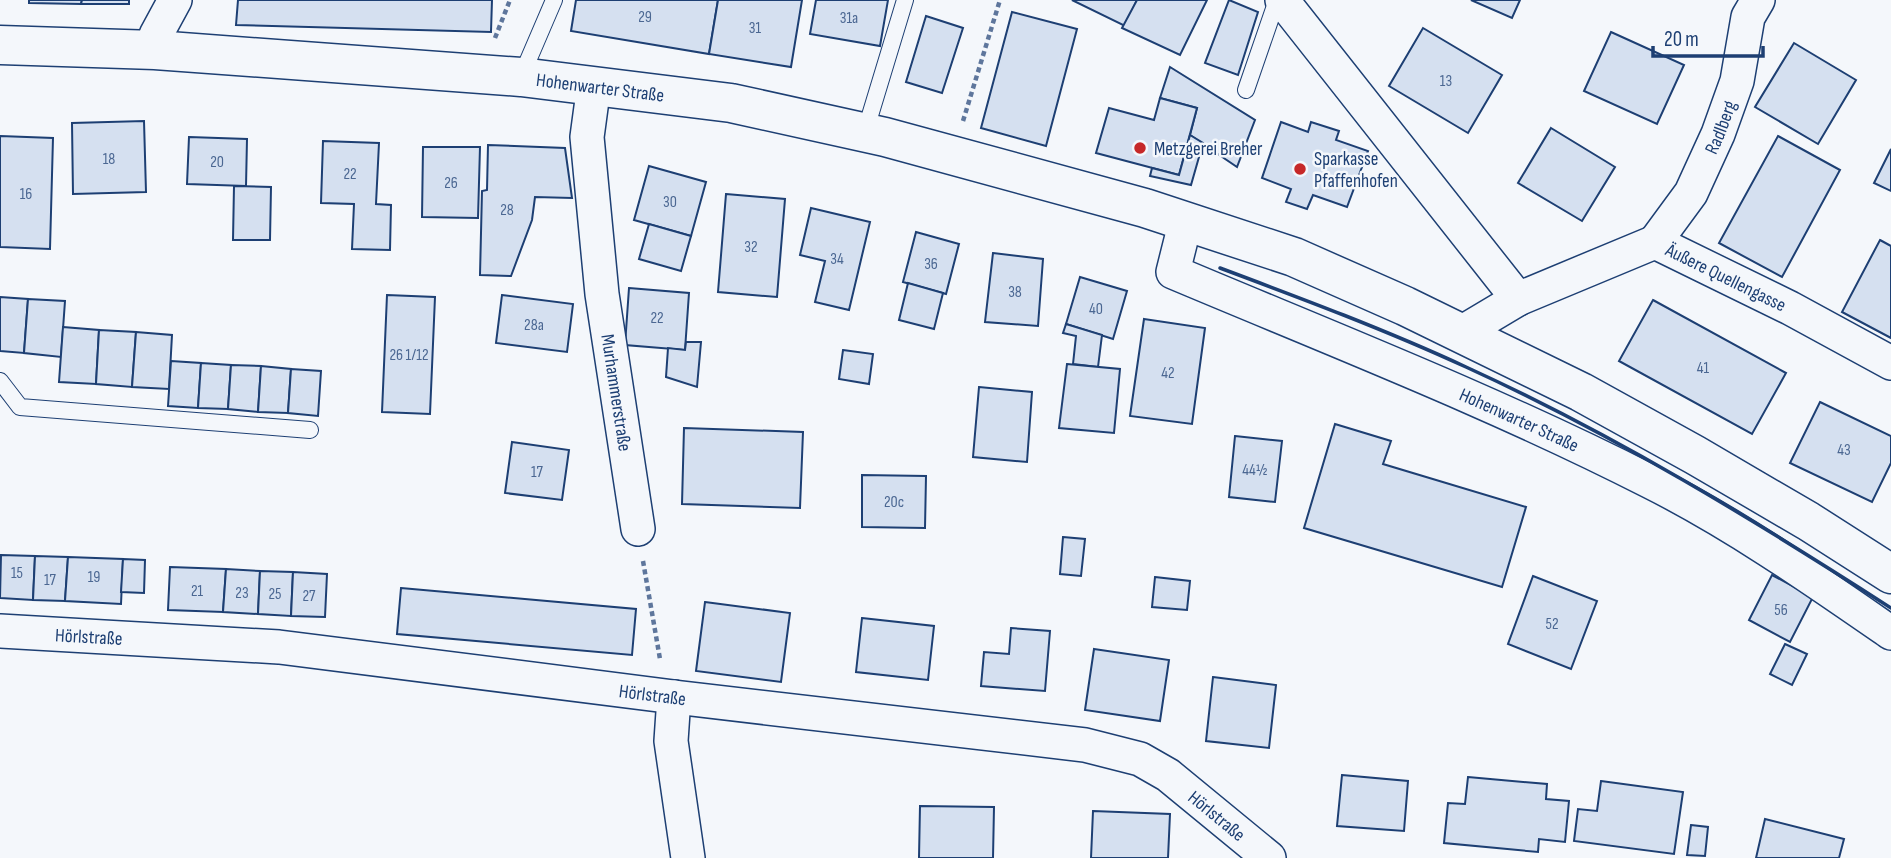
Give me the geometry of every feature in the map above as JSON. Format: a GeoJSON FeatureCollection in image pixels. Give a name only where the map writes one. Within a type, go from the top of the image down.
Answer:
{"type":"FeatureCollection","features":[{"type":"Feature","properties":{"kind":"street"},"geometry":{"type":"LineString","coordinates":[[155,50],[156,35],[175,0]]}},
{"type":"Feature","properties":{"kind":"street"},"geometry":{"type":"LineString","coordinates":[[1280,0],[1517,299]]}},
{"type":"Feature","properties":{"kind":"street","name":"Radlberg"},"geometry":{"type":"LineString","coordinates":[[1655,242],[1691,193],[1718,134],[1737,80],[1748,18],[1758,0]]}},
{"type":"Feature","properties":{"kind":"street","name":"Hohenwarter Straße"},"geometry":{"type":"LineString","coordinates":[[0,45],[155,50],[521,77],[731,103],[865,132],[1186,220],[1294,257],[1461,333],[1581,392],[1808,521],[1891,574]]}},
{"type":"Feature","properties":{"kind":"street","name":"Murhammerstraße"},"geometry":{"type":"LineString","coordinates":[[594,85],[587,137],[602,294],[638,529]]}},
{"type":"Feature","properties":{"kind":"street","name":"Hohenwarter Straße"},"geometry":{"type":"LineString","coordinates":[[1186,220],[1173,272],[1529,423],[1651,482],[1710,515],[1891,633]]}},
{"type":"Feature","properties":{"kind":"street","name":"Äußere Quellengasse"},"geometry":{"type":"LineString","coordinates":[[1461,333],[1517,299],[1655,242],[1790,308],[1891,363]]}},
{"type":"Feature","properties":{"kind":"street","name":"Hörlstraße"},"geometry":{"type":"LineString","coordinates":[[0,631],[279,647],[670,697],[906,722],[1114,751],[1140,759],[1168,775],[1269,858]]}},
{"type":"Feature","properties":{"kind":"street"},"geometry":{"type":"LineString","coordinates":[[670,697],[671,741],[688,858]]}},
{"type":"Feature","properties":{"kind":"lane"},"geometry":{"type":"LineString","coordinates":[[521,77],[554,0]]}},
{"type":"Feature","properties":{"kind":"lane"},"geometry":{"type":"LineString","coordinates":[[865,132],[905,0]]}},
{"type":"Feature","properties":{"kind":"lane"},"geometry":{"type":"LineString","coordinates":[[1246,90],[1280,0]]}},
{"type":"Feature","properties":{"kind":"lane"},"geometry":{"type":"LineString","coordinates":[[0,381],[20,407],[310,429]]}},
{"type":"Feature","properties":{"kind":"path"},"geometry":{"type":"LineString","coordinates":[[952,155],[1000,0]]}},
{"type":"Feature","properties":{"kind":"path"},"geometry":{"type":"LineString","coordinates":[[638,529],[670,697]]}},
{"type":"Feature","properties":{"kind":"building"},"geometry":{"type":"Polygon","coordinates":[[[29,0],[82,0],[81,4],[29,3],[29,0]]]}},
{"type":"Feature","properties":{"kind":"building"},"geometry":{"type":"Polygon","coordinates":[[[82,0],[129,0],[129,4],[81,4],[82,0]]]}},
{"type":"Feature","properties":{"kind":"building"},"geometry":{"type":"Polygon","coordinates":[[[238,0],[492,0],[491,32],[236,25],[238,0]]]}},
{"type":"Feature","properties":{"kind":"building"},"geometry":{"type":"Polygon","coordinates":[[[576,0],[718,0],[709,54],[571,31],[576,0]]]}},
{"type":"Feature","properties":{"kind":"building"},"geometry":{"type":"Polygon","coordinates":[[[718,0],[802,0],[791,67],[709,54],[718,0]]]}},
{"type":"Feature","properties":{"kind":"building"},"geometry":{"type":"Polygon","coordinates":[[[816,0],[888,0],[880,46],[810,34],[816,0]]]}},
{"type":"Feature","properties":{"kind":"building"},"geometry":{"type":"Polygon","coordinates":[[[1072,0],[1137,0],[1125,26],[1072,0]]]}},
{"type":"Feature","properties":{"kind":"building"},"geometry":{"type":"Polygon","coordinates":[[[1137,0],[1207,0],[1180,55],[1122,28],[1137,0]]]}},
{"type":"Feature","properties":{"kind":"building"},"geometry":{"type":"Polygon","coordinates":[[[1229,0],[1258,12],[1238,75],[1205,63],[1229,0]]]}},
{"type":"Feature","properties":{"kind":"building"},"geometry":{"type":"Polygon","coordinates":[[[1471,0],[1520,0],[1512,18],[1471,0]]]}},
{"type":"Feature","properties":{"kind":"building"},"geometry":{"type":"Polygon","coordinates":[[[1012,12],[1077,29],[1046,146],[981,128],[1012,12]]]}},
{"type":"Feature","properties":{"kind":"building"},"geometry":{"type":"Polygon","coordinates":[[[926,16],[963,28],[942,93],[906,82],[926,16]]]}},
{"type":"Feature","properties":{"kind":"building"},"geometry":{"type":"Polygon","coordinates":[[[1423,28],[1502,75],[1468,133],[1389,86],[1423,28]]]}},
{"type":"Feature","properties":{"kind":"building"},"geometry":{"type":"Polygon","coordinates":[[[1611,32],[1684,65],[1657,124],[1584,91],[1611,32]]]}},
{"type":"Feature","properties":{"kind":"building"},"geometry":{"type":"Polygon","coordinates":[[[1794,43],[1856,80],[1818,144],[1755,107],[1794,43]]]}},
{"type":"Feature","properties":{"kind":"building"},"geometry":{"type":"Polygon","coordinates":[[[1170,67],[1255,120],[1237,167],[1190,135],[1197,108],[1160,98],[1170,67]]]}},
{"type":"Feature","properties":{"kind":"building"},"geometry":{"type":"Polygon","coordinates":[[[1160,98],[1197,108],[1179,175],[1096,153],[1109,108],[1154,120],[1160,98]]]}},
{"type":"Feature","properties":{"kind":"building"},"geometry":{"type":"Polygon","coordinates":[[[144,121],[146,192],[73,194],[72,123],[144,121]]]}},
{"type":"Feature","properties":{"kind":"building"},"geometry":{"type":"Polygon","coordinates":[[[1281,122],[1308,132],[1311,122],[1339,131],[1336,140],[1368,151],[1347,207],[1313,195],[1307,209],[1286,202],[1291,189],[1262,178],[1281,122]]]}},
{"type":"Feature","properties":{"kind":"building"},"geometry":{"type":"Polygon","coordinates":[[[1551,128],[1615,167],[1582,221],[1518,183],[1551,128]]]}},
{"type":"Feature","properties":{"kind":"building"},"geometry":{"type":"Polygon","coordinates":[[[1190,135],[1203,143],[1191,185],[1150,176],[1152,168],[1179,175],[1190,135]]]}},
{"type":"Feature","properties":{"kind":"building"},"geometry":{"type":"Polygon","coordinates":[[[0,136],[53,138],[50,249],[0,247],[0,136]]]}},
{"type":"Feature","properties":{"kind":"building"},"geometry":{"type":"Polygon","coordinates":[[[1778,136],[1840,170],[1782,277],[1719,243],[1778,136]]]}},
{"type":"Feature","properties":{"kind":"building"},"geometry":{"type":"Polygon","coordinates":[[[189,137],[247,139],[246,186],[187,184],[189,137]]]}},
{"type":"Feature","properties":{"kind":"building"},"geometry":{"type":"Polygon","coordinates":[[[323,141],[379,143],[376,204],[391,205],[390,250],[352,249],[354,204],[321,203],[323,141]]]}},
{"type":"Feature","properties":{"kind":"building"},"geometry":{"type":"Polygon","coordinates":[[[488,145],[565,148],[572,198],[535,197],[532,220],[511,276],[480,275],[482,191],[487,190],[488,145]]]}},
{"type":"Feature","properties":{"kind":"building"},"geometry":{"type":"Polygon","coordinates":[[[423,147],[480,147],[478,218],[422,217],[423,147]]]}},
{"type":"Feature","properties":{"kind":"building"},"geometry":{"type":"Polygon","coordinates":[[[1891,149],[1891,191],[1874,183],[1891,149]]]}},
{"type":"Feature","properties":{"kind":"building"},"geometry":{"type":"Polygon","coordinates":[[[649,166],[706,182],[691,236],[634,220],[649,166]]]}},
{"type":"Feature","properties":{"kind":"building"},"geometry":{"type":"Polygon","coordinates":[[[234,186],[271,187],[270,240],[233,240],[234,186]]]}},
{"type":"Feature","properties":{"kind":"building"},"geometry":{"type":"Polygon","coordinates":[[[726,194],[785,199],[777,297],[718,292],[726,194]]]}},
{"type":"Feature","properties":{"kind":"building"},"geometry":{"type":"Polygon","coordinates":[[[811,208],[870,222],[849,310],[815,302],[825,261],[800,255],[811,208]]]}},
{"type":"Feature","properties":{"kind":"building"},"geometry":{"type":"Polygon","coordinates":[[[649,224],[691,236],[681,271],[639,259],[649,224]]]}},
{"type":"Feature","properties":{"kind":"building"},"geometry":{"type":"Polygon","coordinates":[[[916,232],[959,244],[946,294],[903,282],[916,232]]]}},
{"type":"Feature","properties":{"kind":"building"},"geometry":{"type":"Polygon","coordinates":[[[1880,240],[1891,246],[1891,338],[1842,312],[1880,240]]]}},
{"type":"Feature","properties":{"kind":"building"},"geometry":{"type":"Polygon","coordinates":[[[993,253],[1043,259],[1038,326],[985,322],[993,253]]]}},
{"type":"Feature","properties":{"kind":"building"},"geometry":{"type":"Polygon","coordinates":[[[1080,277],[1127,291],[1113,339],[1066,324],[1080,277]]]}},
{"type":"Feature","properties":{"kind":"building"},"geometry":{"type":"Polygon","coordinates":[[[908,283],[943,293],[934,329],[899,320],[908,283]]]}},
{"type":"Feature","properties":{"kind":"building"},"geometry":{"type":"Polygon","coordinates":[[[629,288],[689,293],[685,350],[625,345],[629,288]]]}},
{"type":"Feature","properties":{"kind":"building"},"geometry":{"type":"Polygon","coordinates":[[[387,295],[435,297],[430,414],[382,412],[387,295]]]}},
{"type":"Feature","properties":{"kind":"building"},"geometry":{"type":"Polygon","coordinates":[[[502,295],[573,304],[567,352],[496,343],[502,295]]]}},
{"type":"Feature","properties":{"kind":"building"},"geometry":{"type":"Polygon","coordinates":[[[0,297],[28,299],[24,353],[0,351],[0,297]]]}},
{"type":"Feature","properties":{"kind":"building"},"geometry":{"type":"Polygon","coordinates":[[[28,299],[65,301],[61,357],[24,353],[28,299]]]}},
{"type":"Feature","properties":{"kind":"building"},"geometry":{"type":"Polygon","coordinates":[[[1653,300],[1786,373],[1752,434],[1619,361],[1653,300]]]}},
{"type":"Feature","properties":{"kind":"building"},"geometry":{"type":"Polygon","coordinates":[[[1144,319],[1205,328],[1192,424],[1130,416],[1144,319]]]}},
{"type":"Feature","properties":{"kind":"building"},"geometry":{"type":"Polygon","coordinates":[[[1066,324],[1102,335],[1098,367],[1073,364],[1076,336],[1063,333],[1066,324]]]}},
{"type":"Feature","properties":{"kind":"building"},"geometry":{"type":"Polygon","coordinates":[[[63,327],[99,330],[96,384],[59,382],[63,327]]]}},
{"type":"Feature","properties":{"kind":"building"},"geometry":{"type":"Polygon","coordinates":[[[99,330],[136,332],[132,387],[96,384],[99,330]]]}},
{"type":"Feature","properties":{"kind":"building"},"geometry":{"type":"Polygon","coordinates":[[[136,332],[172,335],[169,389],[132,387],[136,332]]]}},
{"type":"Feature","properties":{"kind":"building"},"geometry":{"type":"Polygon","coordinates":[[[686,342],[701,342],[697,387],[666,377],[668,348],[685,350],[686,342]]]}},
{"type":"Feature","properties":{"kind":"building"},"geometry":{"type":"Polygon","coordinates":[[[843,350],[873,354],[869,384],[839,379],[843,350]]]}},
{"type":"Feature","properties":{"kind":"building"},"geometry":{"type":"Polygon","coordinates":[[[171,361],[201,363],[198,408],[168,406],[171,361]]]}},
{"type":"Feature","properties":{"kind":"building"},"geometry":{"type":"Polygon","coordinates":[[[201,363],[231,365],[228,409],[198,408],[201,363]]]}},
{"type":"Feature","properties":{"kind":"building"},"geometry":{"type":"Polygon","coordinates":[[[1067,364],[1120,369],[1114,433],[1059,428],[1067,364]]]}},
{"type":"Feature","properties":{"kind":"building"},"geometry":{"type":"Polygon","coordinates":[[[231,365],[261,366],[258,412],[228,409],[231,365]]]}},
{"type":"Feature","properties":{"kind":"building"},"geometry":{"type":"Polygon","coordinates":[[[261,366],[291,369],[288,413],[258,412],[261,366]]]}},
{"type":"Feature","properties":{"kind":"building"},"geometry":{"type":"Polygon","coordinates":[[[291,369],[321,371],[318,416],[288,413],[291,369]]]}},
{"type":"Feature","properties":{"kind":"building"},"geometry":{"type":"Polygon","coordinates":[[[979,387],[1032,392],[1027,462],[973,457],[979,387]]]}},
{"type":"Feature","properties":{"kind":"building"},"geometry":{"type":"Polygon","coordinates":[[[1820,402],[1891,436],[1891,463],[1872,502],[1790,463],[1820,402]]]}},
{"type":"Feature","properties":{"kind":"building"},"geometry":{"type":"Polygon","coordinates":[[[1335,424],[1391,441],[1383,464],[1526,507],[1502,587],[1304,528],[1335,424]]]}},
{"type":"Feature","properties":{"kind":"building"},"geometry":{"type":"Polygon","coordinates":[[[684,428],[803,432],[800,508],[682,504],[684,428]]]}},
{"type":"Feature","properties":{"kind":"building"},"geometry":{"type":"Polygon","coordinates":[[[1235,436],[1282,441],[1275,502],[1229,497],[1235,436]]]}},
{"type":"Feature","properties":{"kind":"building"},"geometry":{"type":"Polygon","coordinates":[[[512,442],[569,450],[562,500],[505,493],[512,442]]]}},
{"type":"Feature","properties":{"kind":"building"},"geometry":{"type":"Polygon","coordinates":[[[862,475],[926,476],[925,528],[862,527],[862,475]]]}},
{"type":"Feature","properties":{"kind":"building"},"geometry":{"type":"Polygon","coordinates":[[[1063,537],[1085,539],[1081,576],[1060,574],[1063,537]]]}},
{"type":"Feature","properties":{"kind":"building"},"geometry":{"type":"Polygon","coordinates":[[[1,555],[35,556],[33,600],[0,598],[1,555]]]}},
{"type":"Feature","properties":{"kind":"building"},"geometry":{"type":"Polygon","coordinates":[[[35,556],[68,557],[65,601],[33,600],[35,556]]]}},
{"type":"Feature","properties":{"kind":"building"},"geometry":{"type":"Polygon","coordinates":[[[68,557],[123,559],[121,604],[65,601],[68,557]]]}},
{"type":"Feature","properties":{"kind":"building"},"geometry":{"type":"Polygon","coordinates":[[[123,559],[145,560],[144,593],[121,592],[123,559]]]}},
{"type":"Feature","properties":{"kind":"building"},"geometry":{"type":"Polygon","coordinates":[[[170,567],[226,569],[223,612],[168,610],[170,567]]]}},
{"type":"Feature","properties":{"kind":"building"},"geometry":{"type":"Polygon","coordinates":[[[226,569],[260,571],[258,614],[223,612],[226,569]]]}},
{"type":"Feature","properties":{"kind":"building"},"geometry":{"type":"Polygon","coordinates":[[[260,571],[293,572],[291,616],[258,614],[260,571]]]}},
{"type":"Feature","properties":{"kind":"building"},"geometry":{"type":"Polygon","coordinates":[[[293,572],[327,574],[325,617],[291,616],[293,572]]]}},
{"type":"Feature","properties":{"kind":"building"},"geometry":{"type":"Polygon","coordinates":[[[1772,575],[1813,597],[1790,642],[1749,620],[1772,575]]]}},
{"type":"Feature","properties":{"kind":"building"},"geometry":{"type":"Polygon","coordinates":[[[1533,576],[1597,601],[1571,669],[1508,644],[1533,576]]]}},
{"type":"Feature","properties":{"kind":"building"},"geometry":{"type":"Polygon","coordinates":[[[1155,577],[1190,581],[1187,610],[1152,607],[1155,577]]]}},
{"type":"Feature","properties":{"kind":"building"},"geometry":{"type":"Polygon","coordinates":[[[401,588],[636,609],[632,655],[397,634],[401,588]]]}},
{"type":"Feature","properties":{"kind":"building"},"geometry":{"type":"Polygon","coordinates":[[[705,602],[790,613],[781,682],[696,671],[705,602]]]}},
{"type":"Feature","properties":{"kind":"building"},"geometry":{"type":"Polygon","coordinates":[[[862,618],[934,626],[928,680],[856,672],[862,618]]]}},
{"type":"Feature","properties":{"kind":"building"},"geometry":{"type":"Polygon","coordinates":[[[1011,628],[1050,631],[1045,691],[981,686],[984,652],[1009,654],[1011,628]]]}},
{"type":"Feature","properties":{"kind":"building"},"geometry":{"type":"Polygon","coordinates":[[[1785,644],[1807,654],[1792,685],[1770,674],[1785,644]]]}},
{"type":"Feature","properties":{"kind":"building"},"geometry":{"type":"Polygon","coordinates":[[[1094,649],[1169,660],[1160,721],[1085,710],[1094,649]]]}},
{"type":"Feature","properties":{"kind":"building"},"geometry":{"type":"Polygon","coordinates":[[[1213,677],[1276,685],[1269,748],[1206,741],[1213,677]]]}},
{"type":"Feature","properties":{"kind":"building"},"geometry":{"type":"Polygon","coordinates":[[[1342,775],[1408,781],[1404,831],[1337,826],[1342,775]]]}},
{"type":"Feature","properties":{"kind":"building"},"geometry":{"type":"Polygon","coordinates":[[[1468,777],[1547,784],[1546,799],[1569,801],[1565,842],[1539,839],[1538,852],[1444,843],[1448,803],[1465,804],[1468,777]]]}},
{"type":"Feature","properties":{"kind":"building"},"geometry":{"type":"Polygon","coordinates":[[[1601,781],[1683,792],[1674,854],[1574,841],[1578,809],[1597,811],[1601,781]]]}},
{"type":"Feature","properties":{"kind":"building"},"geometry":{"type":"Polygon","coordinates":[[[920,806],[994,807],[993,858],[919,858],[920,806]]]}},
{"type":"Feature","properties":{"kind":"building"},"geometry":{"type":"Polygon","coordinates":[[[1093,811],[1170,814],[1168,858],[1091,858],[1093,811]]]}},
{"type":"Feature","properties":{"kind":"building"},"geometry":{"type":"Polygon","coordinates":[[[1765,819],[1844,839],[1839,858],[1756,858],[1765,819]]]}},
{"type":"Feature","properties":{"kind":"building"},"geometry":{"type":"Polygon","coordinates":[[[1691,825],[1708,827],[1705,856],[1687,855],[1691,825]]]}},
{"type":"Feature","properties":{"kind":"wall"},"geometry":{"type":"LineString","coordinates":[[1220,268],[1405,340],[1521,393],[1683,480],[1891,608]]}},
{"type":"Feature","properties":{"kind":"place","name":"Metzgerei Breher"},"geometry":{"type":"Point","coordinates":[1140,148]}},
{"type":"Feature","properties":{"kind":"place","name":"Sparkasse Pfaffenhofen"},"geometry":{"type":"Point","coordinates":[1300,169]}}]}
